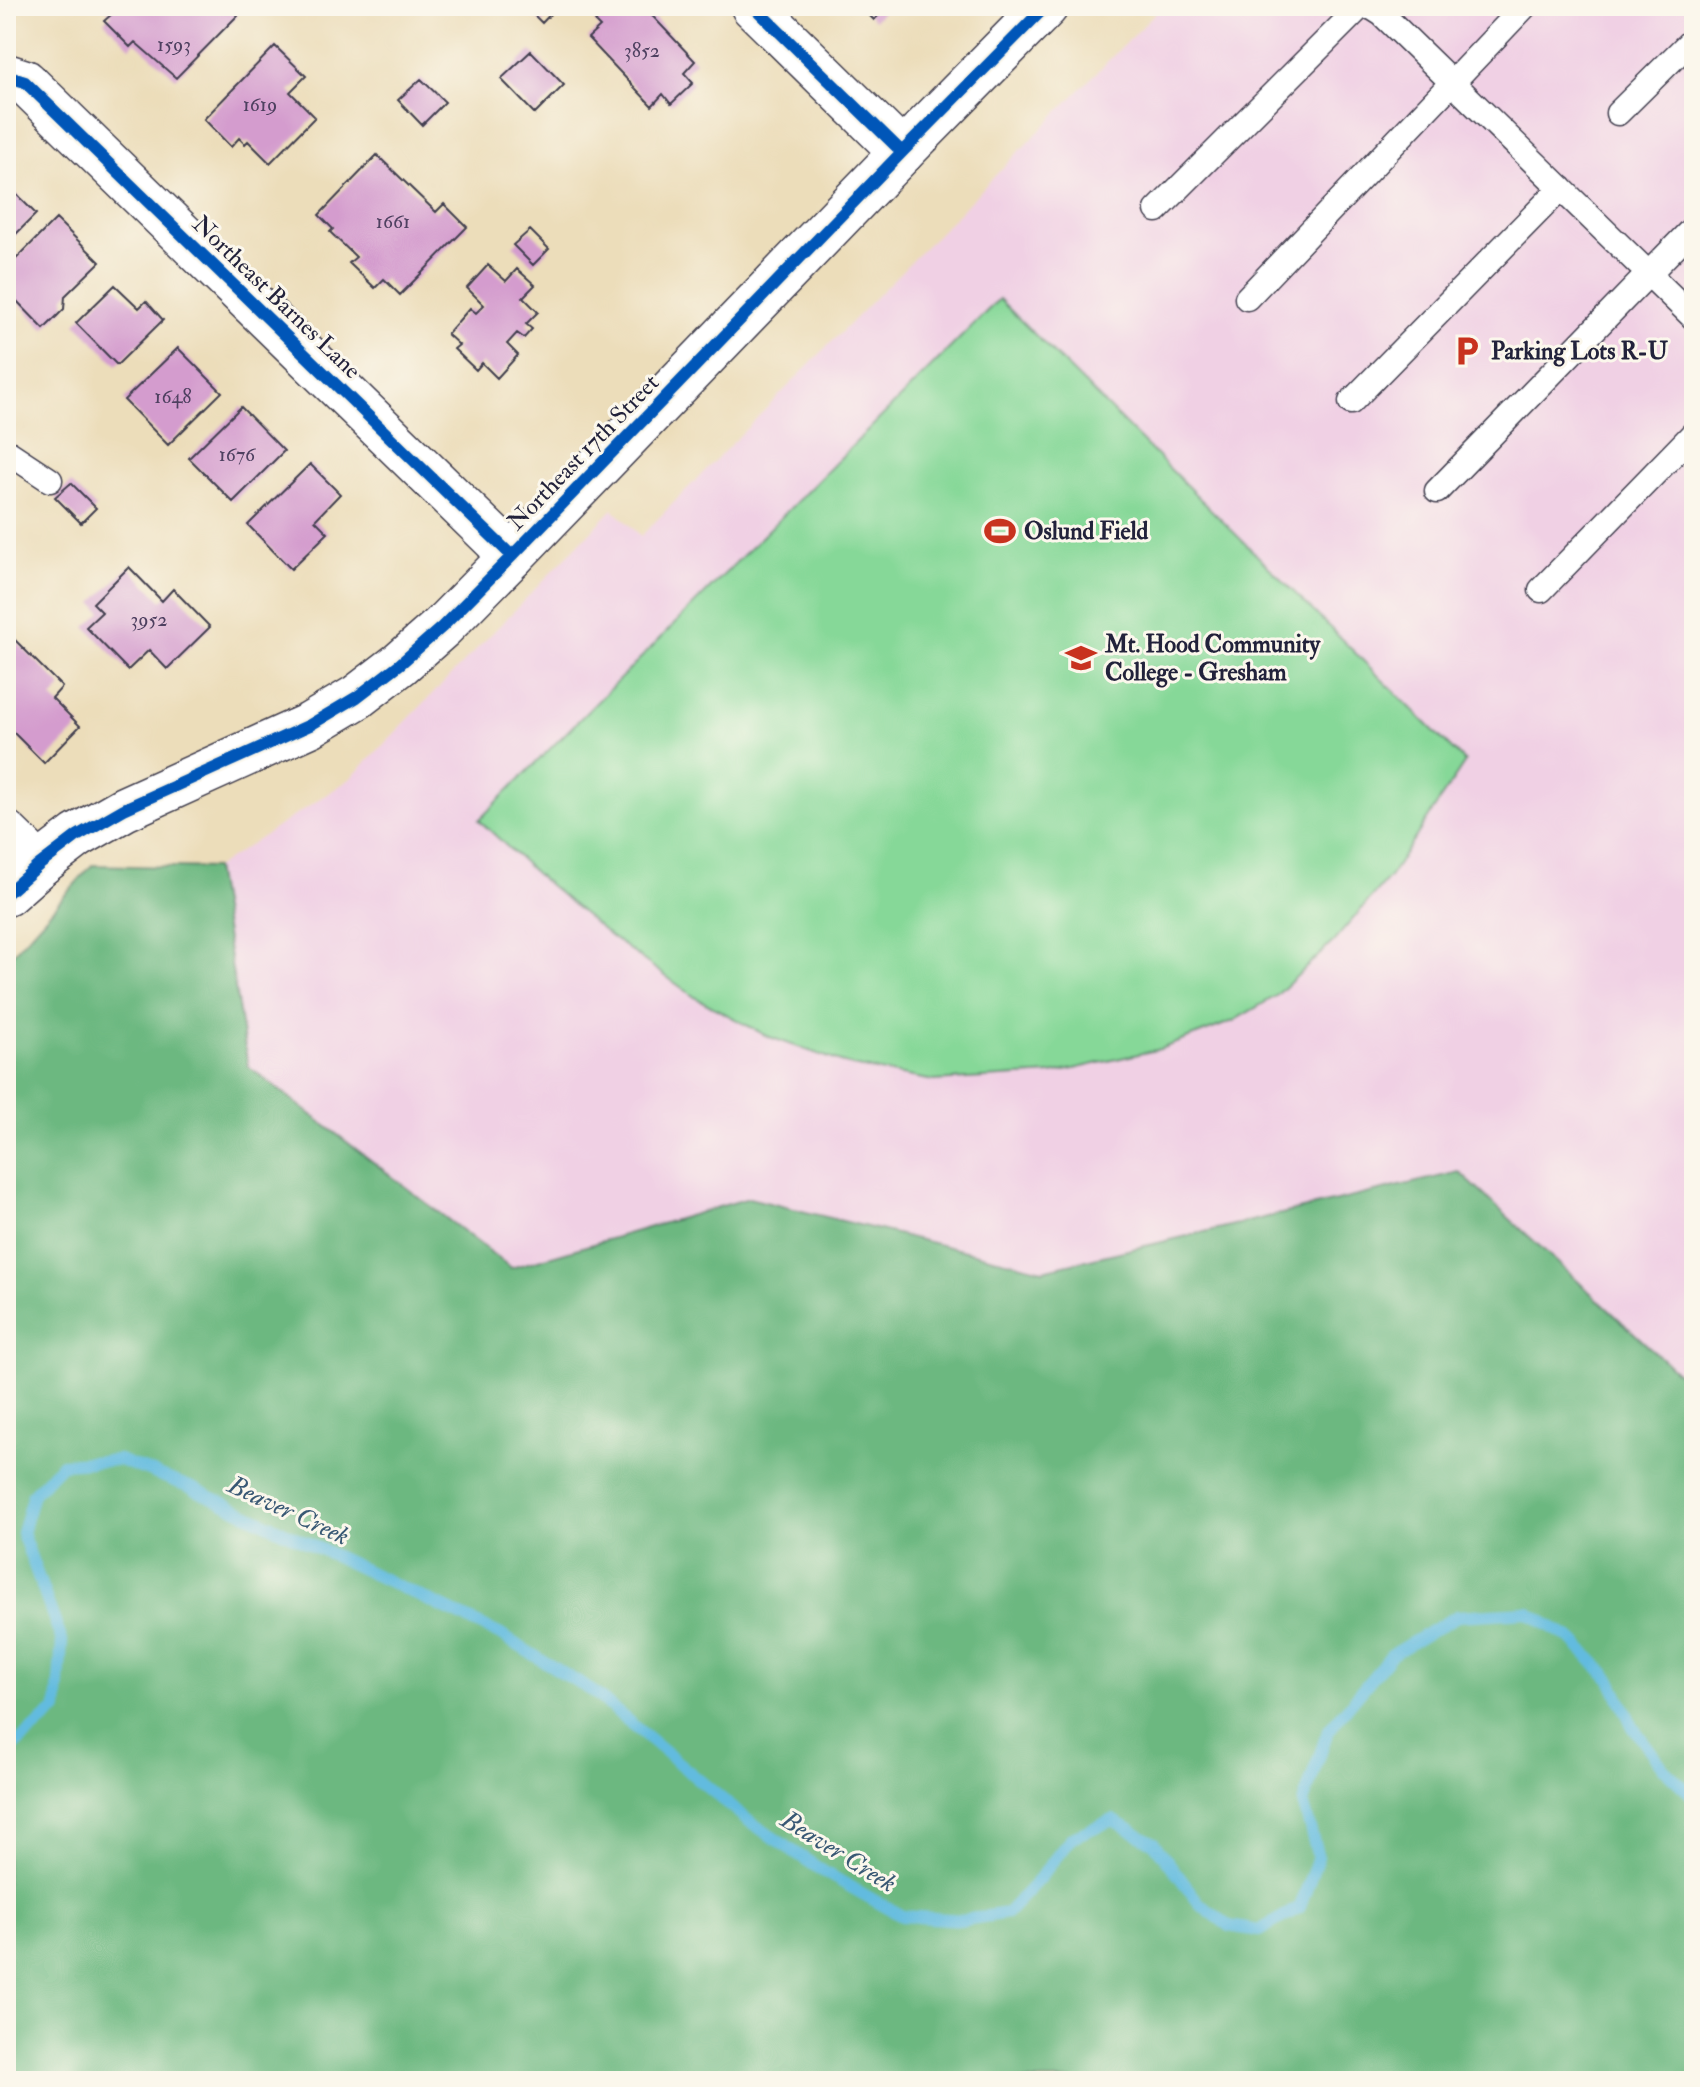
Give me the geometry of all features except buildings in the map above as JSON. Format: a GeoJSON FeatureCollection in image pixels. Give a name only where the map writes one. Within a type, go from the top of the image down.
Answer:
{"type":"FeatureCollection","features":[{"type":"Feature","properties":{"kind":"street"},"geometry":{"type":"LineString","coordinates":[[753,6],[902,152]]}},
{"type":"Feature","properties":{"kind":"street","name":"Northeast 17th Street"},"geometry":{"type":"LineString","coordinates":[[6,894],[77,836],[124,809],[310,725],[357,697],[400,664],[442,627],[512,556],[1046,6]]}},
{"type":"Feature","properties":{"kind":"street","name":"Northeast Barnes Lane"},"geometry":{"type":"LineString","coordinates":[[6,76],[25,82],[512,556]]}},
{"type":"Feature","properties":{"kind":"street"},"geometry":{"type":"LineString","coordinates":[[6,833],[39,865]]}},
{"type":"Feature","properties":{"kind":"lane"},"geometry":{"type":"LineString","coordinates":[[1247,298],[1525,6]]}},
{"type":"Feature","properties":{"kind":"lane"},"geometry":{"type":"LineString","coordinates":[[1157,210],[1360,7],[1371,7],[1382,14],[1694,318]]}},
{"type":"Feature","properties":{"kind":"lane"},"geometry":{"type":"LineString","coordinates":[[1618,113],[1694,38]]}},
{"type":"Feature","properties":{"kind":"lane"},"geometry":{"type":"LineString","coordinates":[[1351,402],[1561,188]]}},
{"type":"Feature","properties":{"kind":"lane"},"geometry":{"type":"LineString","coordinates":[[1437,491],[1694,227]]}},
{"type":"Feature","properties":{"kind":"lane"},"geometry":{"type":"LineString","coordinates":[[1541,590],[1694,433]]}},
{"type":"Feature","properties":{"kind":"lane"},"geometry":{"type":"LineString","coordinates":[[6,451],[50,480]]}},
{"type":"Feature","properties":{"kind":"shaded area","name":"Mt. Hood Community College - Gresham"},"geometry":{"type":"Polygon","coordinates":[[[1162,6],[1694,6],[1694,1388],[1459,1172],[1043,1270],[749,1198],[511,1269],[248,1066],[215,868],[350,779],[613,509],[641,536],[1162,6]]]}},
{"type":"Feature","properties":{"kind":"green space","name":"Oslund Field"},"geometry":{"type":"Polygon","coordinates":[[[999,299],[1465,762],[1390,876],[1334,941],[1276,996],[1233,1021],[1160,1049],[1052,1074],[934,1081],[852,1066],[767,1036],[696,998],[610,936],[536,874],[479,820],[999,299]]]}},
{"type":"Feature","properties":{"kind":"green space"},"geometry":{"type":"Polygon","coordinates":[[[92,865],[215,868],[248,1066],[511,1268],[749,1198],[1043,1270],[1459,1172],[1694,1388],[1694,2081],[6,2081],[6,961],[92,865]]]}},
{"type":"Feature","properties":{"kind":"waterway","name":"Beaver Creek"},"geometry":{"type":"LineString","coordinates":[[6,1753],[57,1709],[62,1641],[22,1533],[33,1494],[62,1464],[119,1460],[190,1487],[501,1635],[592,1691],[746,1819],[824,1872],[902,1916],[964,1920],[1007,1913],[1072,1837],[1113,1820],[1154,1843],[1199,1903],[1229,1926],[1259,1931],[1300,1907],[1318,1857],[1303,1803],[1328,1731],[1391,1655],[1457,1616],[1527,1612],[1573,1640],[1611,1680],[1633,1727],[1664,1769],[1694,1797]]}},
{"type":"Feature","properties":{"kind":"cycle path"},"geometry":{"type":"LineString","coordinates":[[753,6],[902,152]]}},
{"type":"Feature","properties":{"kind":"cycle path"},"geometry":{"type":"LineString","coordinates":[[6,894],[77,836],[124,809],[310,725],[357,697],[400,664],[442,627],[512,556],[1046,6]]}},
{"type":"Feature","properties":{"kind":"cycle path"},"geometry":{"type":"LineString","coordinates":[[6,76],[25,82],[512,556]]}},
{"type":"Feature","properties":{"kind":"place","name":"Parking Lots R-U"},"geometry":{"type":"Point","coordinates":[1467,351]}},
{"type":"Feature","properties":{"kind":"place","name":"Oslund Field"},"geometry":{"type":"Point","coordinates":[1000,531]}},
{"type":"Feature","properties":{"kind":"place","name":"Mt. Hood Community College - Gresham"},"geometry":{"type":"Point","coordinates":[1081,658]}}]}
